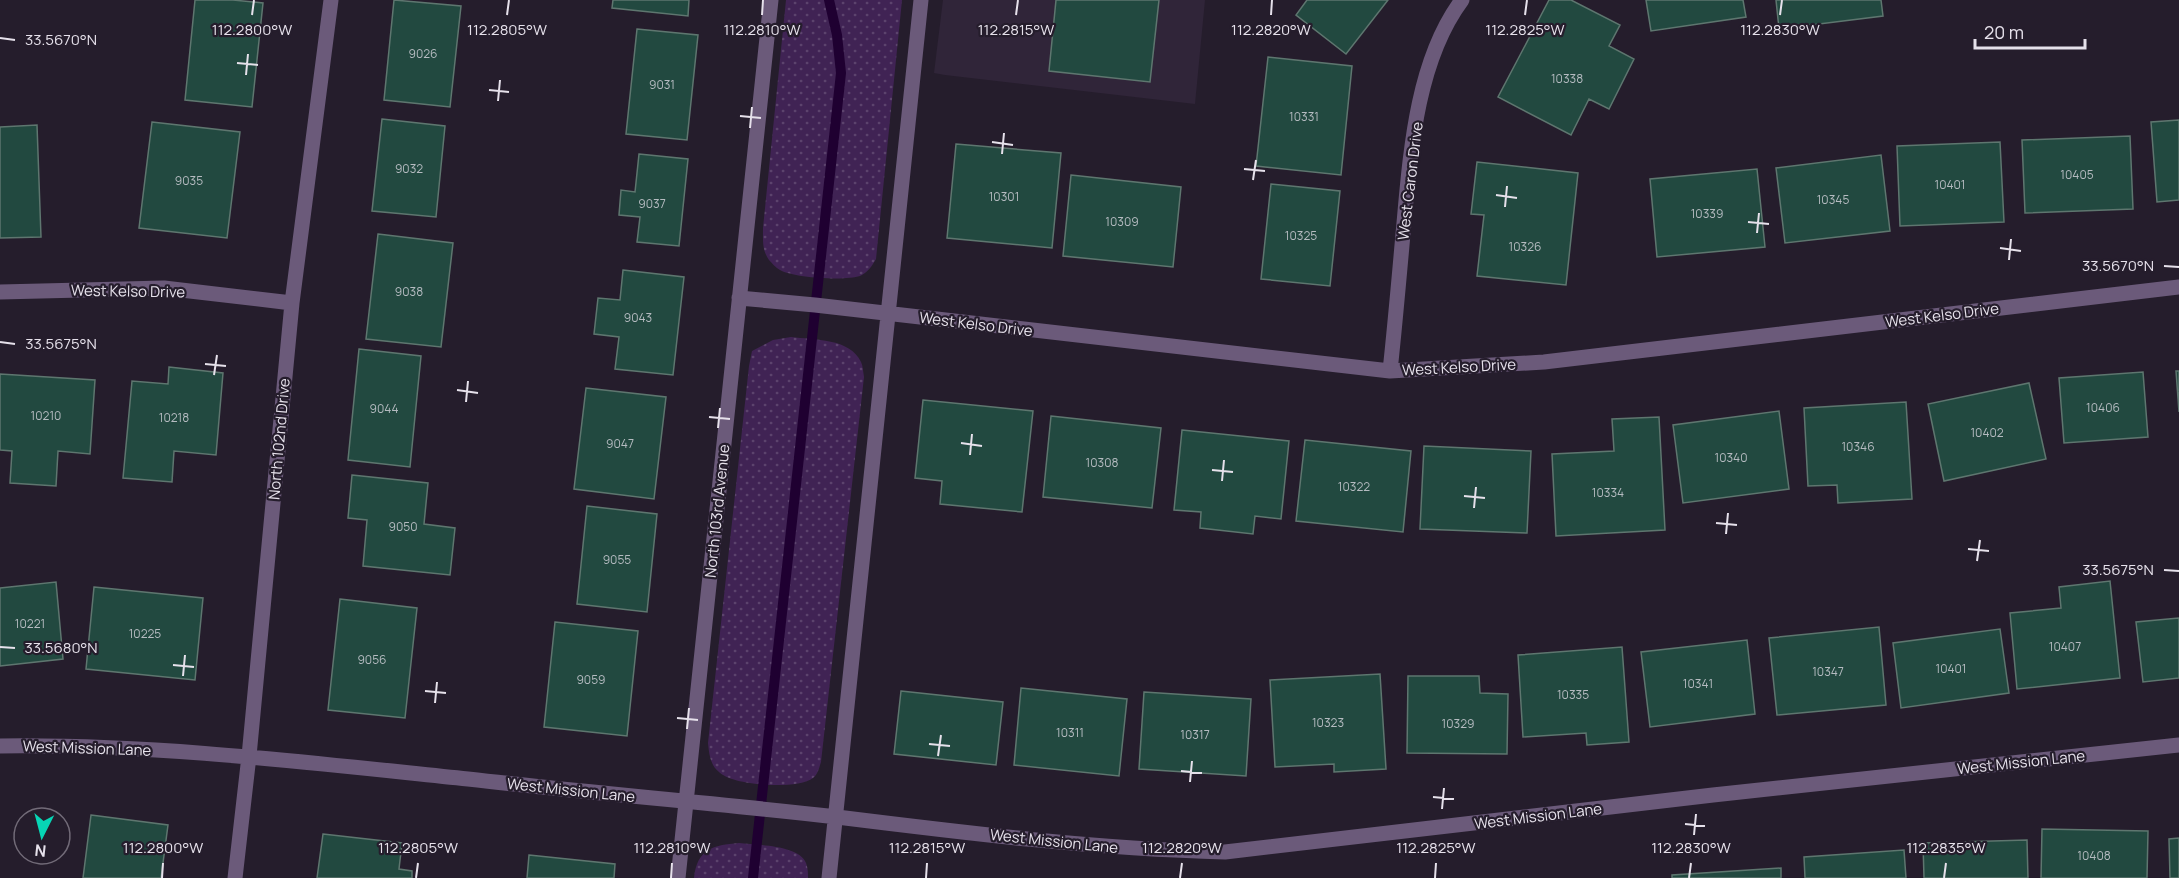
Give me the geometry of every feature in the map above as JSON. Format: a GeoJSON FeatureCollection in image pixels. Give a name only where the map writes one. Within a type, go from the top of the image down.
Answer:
{"type":"FeatureCollection","features":[{"type":"Feature","properties":{"kind":"street","name":"North 102nd Drive"},"geometry":{"type":"LineString","coordinates":[[235,878],[249,756],[292,303],[331,0]]}},
{"type":"Feature","properties":{"kind":"street","name":"North 103rd Avenue"},"geometry":{"type":"LineString","coordinates":[[678,878],[771,0]]}},
{"type":"Feature","properties":{"kind":"street"},"geometry":{"type":"LineString","coordinates":[[829,878],[921,0]]}},
{"type":"Feature","properties":{"kind":"street","name":"West Caron Drive"},"geometry":{"type":"LineString","coordinates":[[1390,371],[1409,167],[1419,106],[1435,51],[1462,0]]}},
{"type":"Feature","properties":{"kind":"street","name":"West Kelso Drive"},"geometry":{"type":"LineString","coordinates":[[740,298],[1390,371],[1544,362],[2179,287]]}},
{"type":"Feature","properties":{"kind":"street","name":"West Kelso Drive"},"geometry":{"type":"LineString","coordinates":[[0,292],[164,288],[292,303]]}},
{"type":"Feature","properties":{"kind":"street","name":"West Mission Lane"},"geometry":{"type":"LineString","coordinates":[[0,746],[73,745],[249,756],[1083,845],[1225,852],[1725,794],[2179,745]]}},
{"type":"Feature","properties":{"kind":"shaded area"},"geometry":{"type":"Polygon","coordinates":[[[786,0],[902,0],[876,259],[870,269],[853,278],[820,278],[787,273],[769,260],[764,249],[763,228],[786,0]]]}},
{"type":"Feature","properties":{"kind":"shaded area"},"geometry":{"type":"Polygon","coordinates":[[[943,0],[1205,0],[1195,104],[934,73],[943,0]]]}},
{"type":"Feature","properties":{"kind":"shaded area"},"geometry":{"type":"Polygon","coordinates":[[[791,337],[831,342],[849,348],[861,362],[864,377],[821,762],[815,776],[805,782],[765,785],[737,781],[719,772],[712,762],[708,743],[752,351],[773,340],[791,337]]]}},
{"type":"Feature","properties":{"kind":"shaded area"},"geometry":{"type":"Polygon","coordinates":[[[739,843],[776,847],[795,853],[806,863],[808,878],[694,878],[699,861],[708,850],[721,845],[739,843]]]}},
{"type":"Feature","properties":{"kind":"building"},"geometry":{"type":"Polygon","coordinates":[[[195,0],[263,3],[252,107],[185,100],[195,0]]]}},
{"type":"Feature","properties":{"kind":"building"},"geometry":{"type":"Polygon","coordinates":[[[394,0],[461,6],[450,107],[384,100],[394,0]]]}},
{"type":"Feature","properties":{"kind":"building"},"geometry":{"type":"Polygon","coordinates":[[[613,0],[689,0],[688,16],[612,8],[613,0]]]}},
{"type":"Feature","properties":{"kind":"building"},"geometry":{"type":"Polygon","coordinates":[[[1056,0],[1159,0],[1150,82],[1049,71],[1056,0]]]}},
{"type":"Feature","properties":{"kind":"building"},"geometry":{"type":"Polygon","coordinates":[[[1307,0],[1388,0],[1346,54],[1296,15],[1307,0]]]}},
{"type":"Feature","properties":{"kind":"building"},"geometry":{"type":"Polygon","coordinates":[[[1549,0],[1571,0],[1620,25],[1609,46],[1634,59],[1609,109],[1589,99],[1571,135],[1498,97],[1549,0]]]}},
{"type":"Feature","properties":{"kind":"building"},"geometry":{"type":"Polygon","coordinates":[[[1646,0],[1743,0],[1746,17],[1651,31],[1646,0]]]}},
{"type":"Feature","properties":{"kind":"building"},"geometry":{"type":"Polygon","coordinates":[[[1776,0],[1881,0],[1883,16],[1779,29],[1776,0]]]}},
{"type":"Feature","properties":{"kind":"building"},"geometry":{"type":"Polygon","coordinates":[[[637,29],[698,35],[687,140],[626,134],[637,29]]]}},
{"type":"Feature","properties":{"kind":"building"},"geometry":{"type":"Polygon","coordinates":[[[1268,57],[1352,66],[1341,175],[1256,166],[1268,57]]]}},
{"type":"Feature","properties":{"kind":"building"},"geometry":{"type":"Polygon","coordinates":[[[382,119],[445,126],[436,217],[372,211],[382,119]]]}},
{"type":"Feature","properties":{"kind":"building"},"geometry":{"type":"Polygon","coordinates":[[[2179,120],[2179,200],[2157,202],[2151,122],[2179,120]]]}},
{"type":"Feature","properties":{"kind":"building"},"geometry":{"type":"Polygon","coordinates":[[[152,122],[240,132],[227,238],[139,228],[152,122]]]}},
{"type":"Feature","properties":{"kind":"building"},"geometry":{"type":"Polygon","coordinates":[[[37,125],[41,237],[0,238],[0,127],[37,125]]]}},
{"type":"Feature","properties":{"kind":"building"},"geometry":{"type":"Polygon","coordinates":[[[2130,136],[2133,209],[2025,213],[2022,140],[2130,136]]]}},
{"type":"Feature","properties":{"kind":"building"},"geometry":{"type":"Polygon","coordinates":[[[2000,142],[2004,222],[1900,226],[1897,146],[2000,142]]]}},
{"type":"Feature","properties":{"kind":"building"},"geometry":{"type":"Polygon","coordinates":[[[956,144],[1061,153],[1052,248],[947,238],[956,144]]]}},
{"type":"Feature","properties":{"kind":"building"},"geometry":{"type":"Polygon","coordinates":[[[639,154],[688,159],[679,246],[637,242],[640,217],[619,215],[621,190],[635,192],[639,154]]]}},
{"type":"Feature","properties":{"kind":"building"},"geometry":{"type":"Polygon","coordinates":[[[1881,155],[1890,231],[1785,243],[1776,168],[1881,155]]]}},
{"type":"Feature","properties":{"kind":"building"},"geometry":{"type":"Polygon","coordinates":[[[1477,162],[1578,173],[1566,285],[1477,276],[1484,215],[1471,214],[1477,162]]]}},
{"type":"Feature","properties":{"kind":"building"},"geometry":{"type":"Polygon","coordinates":[[[1757,169],[1765,247],[1657,257],[1650,179],[1757,169]]]}},
{"type":"Feature","properties":{"kind":"building"},"geometry":{"type":"Polygon","coordinates":[[[1071,175],[1181,187],[1173,267],[1063,256],[1071,175]]]}},
{"type":"Feature","properties":{"kind":"building"},"geometry":{"type":"Polygon","coordinates":[[[1271,184],[1340,191],[1330,286],[1261,279],[1271,184]]]}},
{"type":"Feature","properties":{"kind":"building"},"geometry":{"type":"Polygon","coordinates":[[[378,234],[453,243],[441,347],[366,339],[378,234]]]}},
{"type":"Feature","properties":{"kind":"building"},"geometry":{"type":"Polygon","coordinates":[[[623,270],[684,277],[673,375],[615,369],[619,337],[594,334],[598,298],[620,300],[623,270]]]}},
{"type":"Feature","properties":{"kind":"building"},"geometry":{"type":"Polygon","coordinates":[[[359,349],[421,356],[410,467],[348,460],[359,349]]]}},
{"type":"Feature","properties":{"kind":"building"},"geometry":{"type":"Polygon","coordinates":[[[169,367],[223,373],[216,455],[174,451],[172,482],[123,478],[132,381],[168,384],[169,367]]]}},
{"type":"Feature","properties":{"kind":"building"},"geometry":{"type":"Polygon","coordinates":[[[2176,371],[2179,371],[2179,412],[2176,371]]]}},
{"type":"Feature","properties":{"kind":"building"},"geometry":{"type":"Polygon","coordinates":[[[2143,372],[2148,437],[2064,443],[2059,378],[2143,372]]]}},
{"type":"Feature","properties":{"kind":"building"},"geometry":{"type":"Polygon","coordinates":[[[0,374],[95,380],[90,454],[58,451],[56,486],[10,483],[12,451],[0,450],[0,374]]]}},
{"type":"Feature","properties":{"kind":"building"},"geometry":{"type":"Polygon","coordinates":[[[2029,383],[2046,459],[1944,481],[1928,404],[2029,383]]]}},
{"type":"Feature","properties":{"kind":"building"},"geometry":{"type":"Polygon","coordinates":[[[586,388],[666,397],[654,499],[574,489],[586,388]]]}},
{"type":"Feature","properties":{"kind":"building"},"geometry":{"type":"Polygon","coordinates":[[[923,400],[1033,411],[1022,512],[940,504],[942,481],[915,478],[923,400]]]}},
{"type":"Feature","properties":{"kind":"building"},"geometry":{"type":"Polygon","coordinates":[[[1906,402],[1912,499],[1838,503],[1837,485],[1808,486],[1804,408],[1906,402]]]}},
{"type":"Feature","properties":{"kind":"building"},"geometry":{"type":"Polygon","coordinates":[[[1779,411],[1789,489],[1683,503],[1673,425],[1779,411]]]}},
{"type":"Feature","properties":{"kind":"building"},"geometry":{"type":"Polygon","coordinates":[[[1051,416],[1161,428],[1152,508],[1043,497],[1051,416]]]}},
{"type":"Feature","properties":{"kind":"building"},"geometry":{"type":"Polygon","coordinates":[[[1659,417],[1665,530],[1556,536],[1552,454],[1614,451],[1612,419],[1659,417]]]}},
{"type":"Feature","properties":{"kind":"building"},"geometry":{"type":"Polygon","coordinates":[[[1182,430],[1289,441],[1281,519],[1255,516],[1253,534],[1200,528],[1201,512],[1174,510],[1182,430]]]}},
{"type":"Feature","properties":{"kind":"building"},"geometry":{"type":"Polygon","coordinates":[[[1305,440],[1411,451],[1403,532],[1296,521],[1305,440]]]}},
{"type":"Feature","properties":{"kind":"building"},"geometry":{"type":"Polygon","coordinates":[[[1424,446],[1531,451],[1527,533],[1420,529],[1424,446]]]}},
{"type":"Feature","properties":{"kind":"building"},"geometry":{"type":"Polygon","coordinates":[[[352,475],[428,483],[424,524],[455,528],[450,575],[363,566],[367,520],[348,518],[352,475]]]}},
{"type":"Feature","properties":{"kind":"building"},"geometry":{"type":"Polygon","coordinates":[[[587,506],[657,514],[647,612],[577,604],[587,506]]]}},
{"type":"Feature","properties":{"kind":"building"},"geometry":{"type":"Polygon","coordinates":[[[2110,581],[2120,678],[2017,689],[2010,613],[2061,608],[2059,587],[2110,581]]]}},
{"type":"Feature","properties":{"kind":"building"},"geometry":{"type":"Polygon","coordinates":[[[56,582],[63,659],[0,666],[0,588],[56,582]]]}},
{"type":"Feature","properties":{"kind":"building"},"geometry":{"type":"Polygon","coordinates":[[[94,587],[203,598],[195,680],[86,669],[94,587]]]}},
{"type":"Feature","properties":{"kind":"building"},"geometry":{"type":"Polygon","coordinates":[[[340,599],[417,608],[405,718],[328,710],[340,599]]]}},
{"type":"Feature","properties":{"kind":"building"},"geometry":{"type":"Polygon","coordinates":[[[2179,618],[2179,678],[2143,682],[2136,622],[2179,618]]]}},
{"type":"Feature","properties":{"kind":"building"},"geometry":{"type":"Polygon","coordinates":[[[555,622],[638,631],[627,736],[544,727],[555,622]]]}},
{"type":"Feature","properties":{"kind":"building"},"geometry":{"type":"Polygon","coordinates":[[[1879,627],[1886,705],[1777,715],[1769,638],[1879,627]]]}},
{"type":"Feature","properties":{"kind":"building"},"geometry":{"type":"Polygon","coordinates":[[[2000,629],[2009,693],[1901,708],[1893,643],[2000,629]]]}},
{"type":"Feature","properties":{"kind":"building"},"geometry":{"type":"Polygon","coordinates":[[[1747,640],[1755,714],[1650,727],[1641,652],[1747,640]]]}},
{"type":"Feature","properties":{"kind":"building"},"geometry":{"type":"Polygon","coordinates":[[[1622,647],[1629,742],[1587,745],[1586,733],[1523,737],[1518,655],[1622,647]]]}},
{"type":"Feature","properties":{"kind":"building"},"geometry":{"type":"Polygon","coordinates":[[[1380,674],[1386,769],[1334,772],[1334,764],[1275,767],[1270,680],[1380,674]]]}},
{"type":"Feature","properties":{"kind":"building"},"geometry":{"type":"Polygon","coordinates":[[[1408,676],[1479,676],[1480,693],[1508,694],[1507,754],[1407,753],[1408,676]]]}},
{"type":"Feature","properties":{"kind":"building"},"geometry":{"type":"Polygon","coordinates":[[[1021,688],[1127,699],[1119,776],[1014,765],[1021,688]]]}},
{"type":"Feature","properties":{"kind":"building"},"geometry":{"type":"Polygon","coordinates":[[[901,691],[1003,702],[996,765],[894,754],[901,691]]]}},
{"type":"Feature","properties":{"kind":"building"},"geometry":{"type":"Polygon","coordinates":[[[1144,692],[1251,699],[1246,776],[1139,769],[1144,692]]]}},
{"type":"Feature","properties":{"kind":"building"},"geometry":{"type":"Polygon","coordinates":[[[91,815],[168,825],[161,878],[83,878],[91,815]]]}},
{"type":"Feature","properties":{"kind":"building"},"geometry":{"type":"Polygon","coordinates":[[[2042,829],[2148,831],[2147,878],[2041,878],[2042,829]]]}},
{"type":"Feature","properties":{"kind":"building"},"geometry":{"type":"Polygon","coordinates":[[[323,834],[402,843],[399,869],[412,871],[412,878],[317,878],[323,834]]]}},
{"type":"Feature","properties":{"kind":"building"},"geometry":{"type":"Polygon","coordinates":[[[2179,838],[2179,878],[2170,878],[2169,839],[2179,838]]]}},
{"type":"Feature","properties":{"kind":"building"},"geometry":{"type":"Polygon","coordinates":[[[2027,840],[2028,878],[1924,878],[1923,843],[2027,840]]]}},
{"type":"Feature","properties":{"kind":"building"},"geometry":{"type":"Polygon","coordinates":[[[1904,850],[1906,878],[1805,878],[1804,857],[1904,850]]]}},
{"type":"Feature","properties":{"kind":"building"},"geometry":{"type":"Polygon","coordinates":[[[529,855],[615,864],[614,878],[527,878],[529,855]]]}},
{"type":"Feature","properties":{"kind":"building"},"geometry":{"type":"Polygon","coordinates":[[[1781,868],[1781,878],[1672,878],[1672,875],[1781,868]]]}},
{"type":"Feature","properties":{"kind":"waterway"},"geometry":{"type":"LineString","coordinates":[[753,878],[841,73],[837,35],[829,0]]}}]}
